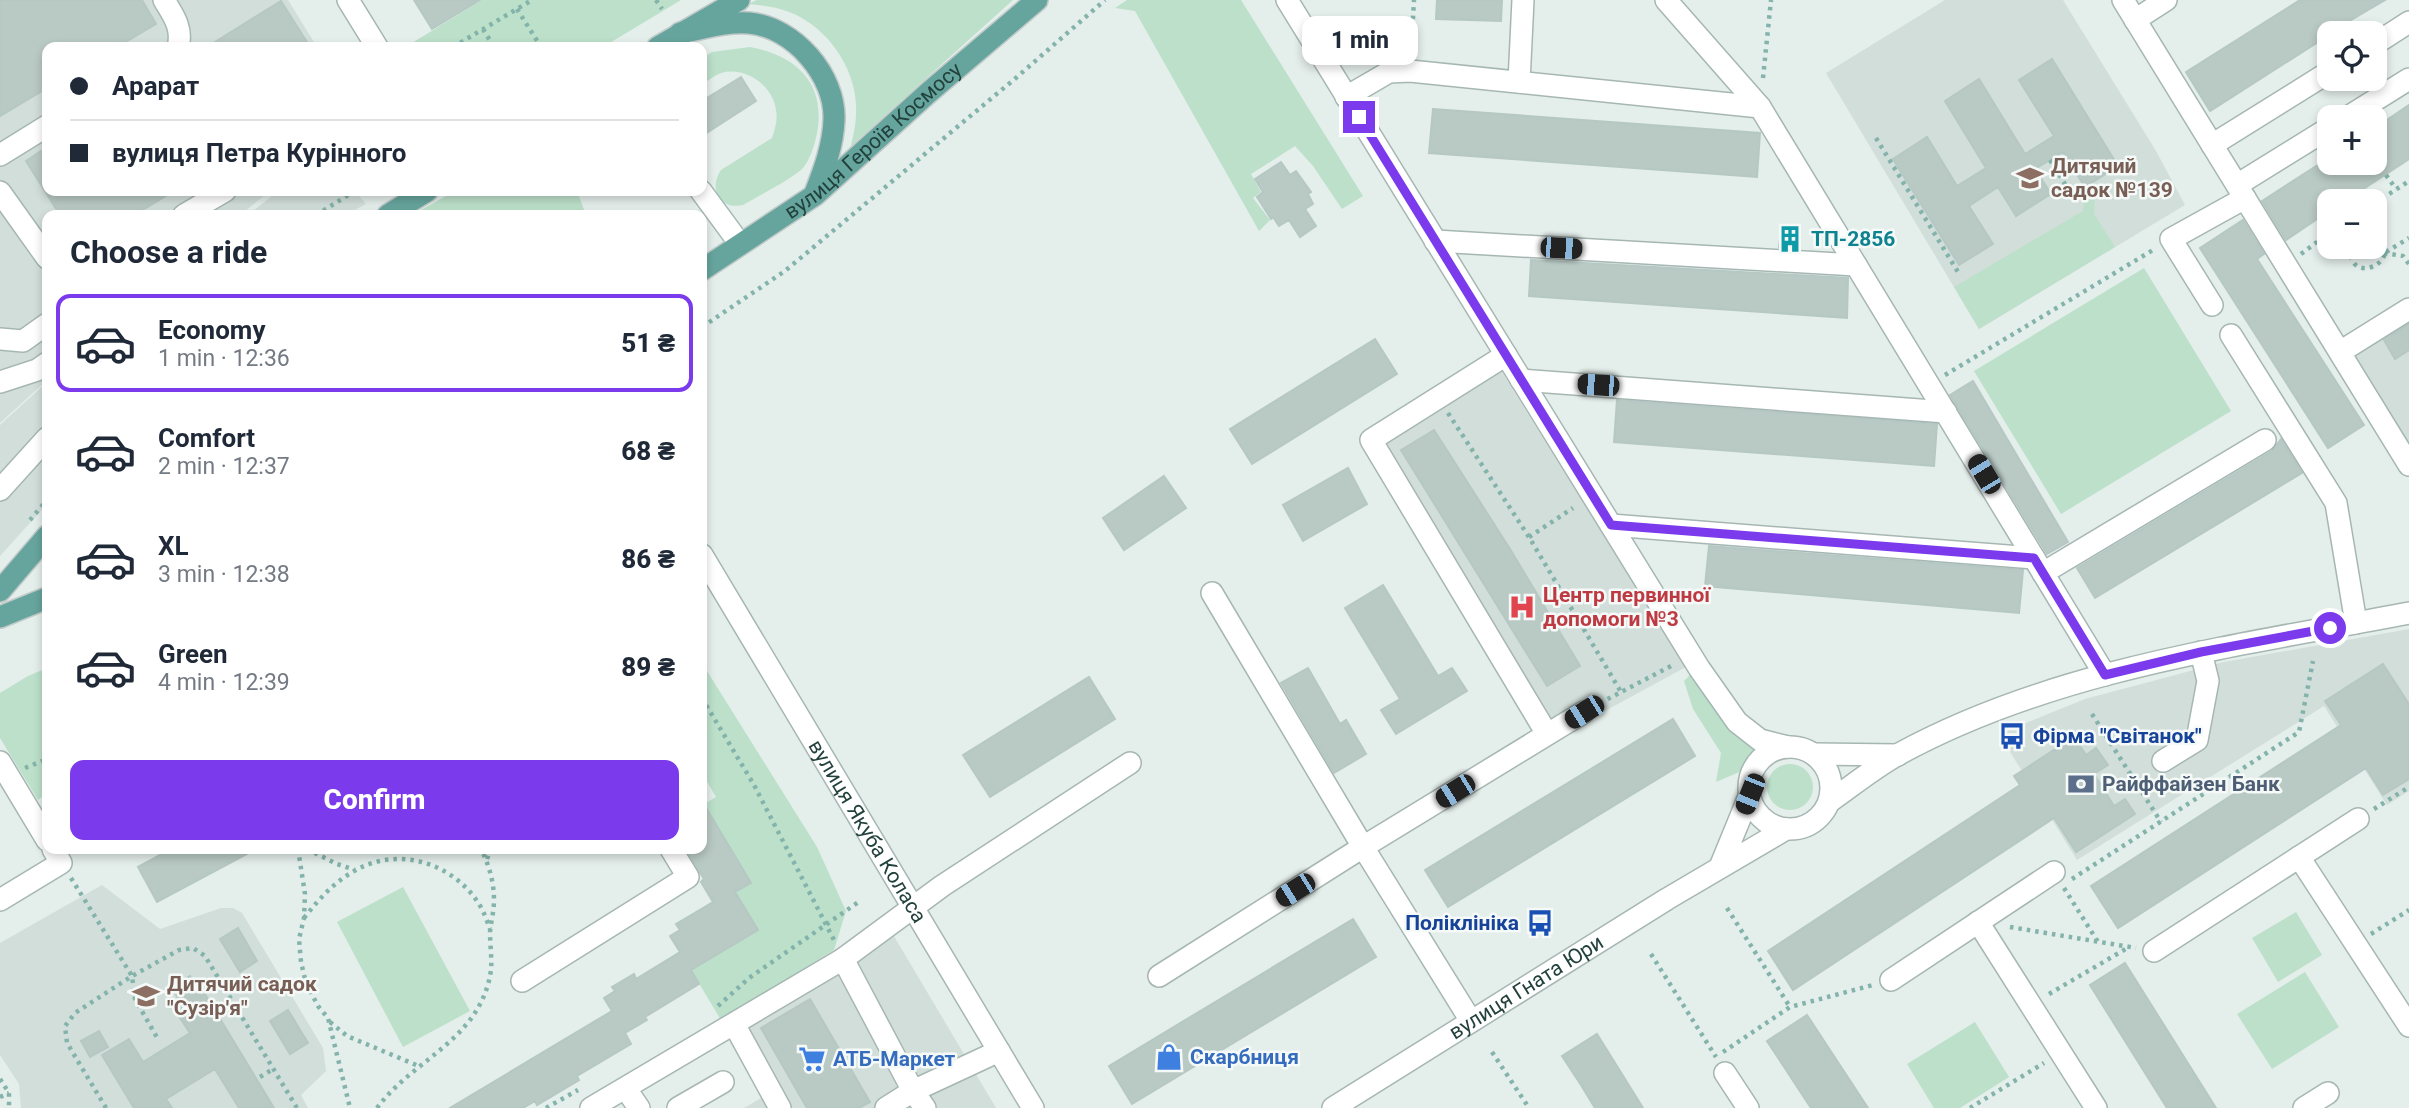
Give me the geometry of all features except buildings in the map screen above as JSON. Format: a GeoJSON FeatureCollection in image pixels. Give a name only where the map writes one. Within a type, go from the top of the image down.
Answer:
{"type":"FeatureCollection","features":[{"type":"Feature","properties":{"kind":"main road"},"geometry":{"type":"LineString","coordinates":[[670,41],[738,0]]}},
{"type":"Feature","properties":{"kind":"main road","name":"вулиця Героїв Космосу"},"geometry":{"type":"LineString","coordinates":[[707,267],[815,195],[1037,0]]}},
{"type":"Feature","properties":{"kind":"main road"},"geometry":{"type":"LineString","coordinates":[[670,41],[717,26],[750,23],[783,33],[808,53],[828,85],[835,118],[830,152],[815,195]]}},
{"type":"Feature","properties":{"kind":"main road"},"geometry":{"type":"LineString","coordinates":[[396,210],[419,196]]}},
{"type":"Feature","properties":{"kind":"main road"},"geometry":{"type":"LineString","coordinates":[[0,591],[42,542]]}},
{"type":"Feature","properties":{"kind":"main road"},"geometry":{"type":"LineString","coordinates":[[0,617],[42,600]]}},
{"type":"Feature","properties":{"kind":"street"},"geometry":{"type":"LineString","coordinates":[[164,0],[177,21],[181,36],[179,42]]}},
{"type":"Feature","properties":{"kind":"street"},"geometry":{"type":"LineString","coordinates":[[348,0],[374,42]]}},
{"type":"Feature","properties":{"kind":"street"},"geometry":{"type":"LineString","coordinates":[[1287,0],[1699,668],[1737,722],[1760,740],[1801,748],[1814,754],[1823,763],[1830,775],[1832,788],[1823,814],[1813,823],[1786,829],[1762,818],[1754,807],[1750,780],[1763,757],[1774,750],[1788,747]]}},
{"type":"Feature","properties":{"kind":"street"},"geometry":{"type":"LineString","coordinates":[[1518,82],[1524,0]]}},
{"type":"Feature","properties":{"kind":"street"},"geometry":{"type":"LineString","coordinates":[[1666,0],[1760,107],[2105,675]]}},
{"type":"Feature","properties":{"kind":"street"},"geometry":{"type":"LineString","coordinates":[[2123,0],[2409,465]]}},
{"type":"Feature","properties":{"kind":"street"},"geometry":{"type":"LineString","coordinates":[[2135,20],[2166,0]]}},
{"type":"Feature","properties":{"kind":"street"},"geometry":{"type":"LineString","coordinates":[[2387,36],[2409,22]]}},
{"type":"Feature","properties":{"kind":"street"},"geometry":{"type":"LineString","coordinates":[[1346,97],[1389,72],[1410,71],[1760,107]]}},
{"type":"Feature","properties":{"kind":"street"},"geometry":{"type":"LineString","coordinates":[[2212,145],[2317,79]]}},
{"type":"Feature","properties":{"kind":"street"},"geometry":{"type":"LineString","coordinates":[[2367,105],[2409,79]]}},
{"type":"Feature","properties":{"kind":"street"},"geometry":{"type":"LineString","coordinates":[[0,155],[42,129]]}},
{"type":"Feature","properties":{"kind":"street"},"geometry":{"type":"LineString","coordinates":[[2212,305],[2171,239],[2317,137]]}},
{"type":"Feature","properties":{"kind":"street"},"geometry":{"type":"LineString","coordinates":[[0,192],[42,251]]}},
{"type":"Feature","properties":{"kind":"street"},"geometry":{"type":"LineString","coordinates":[[193,210],[216,196]]}},
{"type":"Feature","properties":{"kind":"street"},"geometry":{"type":"LineString","coordinates":[[705,196],[740,244]]}},
{"type":"Feature","properties":{"kind":"street"},"geometry":{"type":"LineString","coordinates":[[1435,241],[1856,265]]}},
{"type":"Feature","properties":{"kind":"street"},"geometry":{"type":"LineString","coordinates":[[2340,352],[2409,309]]}},
{"type":"Feature","properties":{"kind":"street"},"geometry":{"type":"LineString","coordinates":[[0,340],[23,341],[42,328]]}},
{"type":"Feature","properties":{"kind":"street"},"geometry":{"type":"LineString","coordinates":[[2231,335],[2336,503],[2356,623]]}},
{"type":"Feature","properties":{"kind":"street"},"geometry":{"type":"LineString","coordinates":[[1506,355],[1371,440],[1547,734]]}},
{"type":"Feature","properties":{"kind":"street"},"geometry":{"type":"LineString","coordinates":[[0,382],[42,366]]}},
{"type":"Feature","properties":{"kind":"street"},"geometry":{"type":"LineString","coordinates":[[1521,380],[1946,412]]}},
{"type":"Feature","properties":{"kind":"street"},"geometry":{"type":"LineString","coordinates":[[1611,525],[2039,565],[2265,440]]}},
{"type":"Feature","properties":{"kind":"street"},"geometry":{"type":"LineString","coordinates":[[0,490],[42,444]]}},
{"type":"Feature","properties":{"kind":"street","name":"вулиця Якуба Коласа"},"geometry":{"type":"LineString","coordinates":[[709,583],[912,907],[1033,1108]]}},
{"type":"Feature","properties":{"kind":"street"},"geometry":{"type":"LineString","coordinates":[[1212,593],[1363,847],[1471,1021]]}},
{"type":"Feature","properties":{"kind":"street"},"geometry":{"type":"LineString","coordinates":[[1829,802],[1898,755],[1994,710],[2105,675],[2201,652],[2409,613]]}},
{"type":"Feature","properties":{"kind":"street"},"geometry":{"type":"LineString","coordinates":[[2163,761],[2197,740],[2208,681],[2201,652]]}},
{"type":"Feature","properties":{"kind":"street"},"geometry":{"type":"LineString","coordinates":[[1159,975],[1584,712]]}},
{"type":"Feature","properties":{"kind":"street"},"geometry":{"type":"LineString","coordinates":[[1814,754],[1898,755]]}},
{"type":"Feature","properties":{"kind":"street"},"geometry":{"type":"LineString","coordinates":[[0,762],[42,832]]}},
{"type":"Feature","properties":{"kind":"street"},"geometry":{"type":"LineString","coordinates":[[591,1108],[843,958],[912,907],[1130,763]]}},
{"type":"Feature","properties":{"kind":"street"},"geometry":{"type":"LineString","coordinates":[[1720,867],[1750,794]]}},
{"type":"Feature","properties":{"kind":"street"},"geometry":{"type":"LineString","coordinates":[[2154,951],[2358,819]]}},
{"type":"Feature","properties":{"kind":"street","name":"вулиця Гната Юри"},"geometry":{"type":"LineString","coordinates":[[1333,1108],[1720,867],[1786,829]]}},
{"type":"Feature","properties":{"kind":"street"},"geometry":{"type":"LineString","coordinates":[[522,981],[688,877],[674,854]]}},
{"type":"Feature","properties":{"kind":"street"},"geometry":{"type":"LineString","coordinates":[[0,900],[57,856]]}},
{"type":"Feature","properties":{"kind":"street"},"geometry":{"type":"LineString","coordinates":[[2299,857],[2409,1026]]}},
{"type":"Feature","properties":{"kind":"street"},"geometry":{"type":"LineString","coordinates":[[1891,980],[1978,922],[2058,879]]}},
{"type":"Feature","properties":{"kind":"street"},"geometry":{"type":"LineString","coordinates":[[1978,922],[2096,1108]]}},
{"type":"Feature","properties":{"kind":"street"},"geometry":{"type":"LineString","coordinates":[[843,958],[919,1100]]}},
{"type":"Feature","properties":{"kind":"street"},"geometry":{"type":"LineString","coordinates":[[734,1024],[780,1108]]}},
{"type":"Feature","properties":{"kind":"street"},"geometry":{"type":"LineString","coordinates":[[886,1108],[919,1100],[999,1051]]}},
{"type":"Feature","properties":{"kind":"street"},"geometry":{"type":"LineString","coordinates":[[1720,1065],[1748,1108]]}},
{"type":"Feature","properties":{"kind":"street"},"geometry":{"type":"LineString","coordinates":[[678,1108],[723,1082]]}},
{"type":"Feature","properties":{"kind":"street"},"geometry":{"type":"LineString","coordinates":[[626,1089],[639,1108]]}},
{"type":"Feature","properties":{"kind":"street"},"geometry":{"type":"LineString","coordinates":[[2304,1108],[2328,1093]]}},
{"type":"Feature","properties":{"kind":"path"},"geometry":{"type":"LineString","coordinates":[[461,42],[532,0]]}},
{"type":"Feature","properties":{"kind":"path"},"geometry":{"type":"LineString","coordinates":[[656,0],[662,9]]}},
{"type":"Feature","properties":{"kind":"path"},"geometry":{"type":"LineString","coordinates":[[707,324],[785,271],[1105,0]]}},
{"type":"Feature","properties":{"kind":"path"},"geometry":{"type":"LineString","coordinates":[[1410,71],[1414,0]]}},
{"type":"Feature","properties":{"kind":"path"},"geometry":{"type":"LineString","coordinates":[[1760,107],[1771,0]]}},
{"type":"Feature","properties":{"kind":"path"},"geometry":{"type":"LineString","coordinates":[[517,9],[538,42]]}},
{"type":"Feature","properties":{"kind":"path"},"geometry":{"type":"LineString","coordinates":[[483,29],[491,42]]}},
{"type":"Feature","properties":{"kind":"path"},"geometry":{"type":"LineString","coordinates":[[1876,138],[1958,272]]}},
{"type":"Feature","properties":{"kind":"path"},"geometry":{"type":"LineString","coordinates":[[2050,160],[2075,200]]}},
{"type":"Feature","properties":{"kind":"path"},"geometry":{"type":"LineString","coordinates":[[2387,175],[2396,189]]}},
{"type":"Feature","properties":{"kind":"path"},"geometry":{"type":"LineString","coordinates":[[2387,195],[2409,181]]}},
{"type":"Feature","properties":{"kind":"path"},"geometry":{"type":"LineString","coordinates":[[324,210],[347,196]]}},
{"type":"Feature","properties":{"kind":"path"},"geometry":{"type":"LineString","coordinates":[[2387,251],[2409,238]]}},
{"type":"Feature","properties":{"kind":"path"},"geometry":{"type":"LineString","coordinates":[[1929,384],[2171,239]]}},
{"type":"Feature","properties":{"kind":"path"},"geometry":{"type":"LineString","coordinates":[[2286,264],[2317,242]]}},
{"type":"Feature","properties":{"kind":"path"},"geometry":{"type":"LineString","coordinates":[[2387,253],[2403,256],[2409,264]]}},
{"type":"Feature","properties":{"kind":"path"},"geometry":{"type":"LineString","coordinates":[[2354,259],[2355,263],[2364,268],[2375,267],[2380,259]]}},
{"type":"Feature","properties":{"kind":"path"},"geometry":{"type":"LineString","coordinates":[[1438,398],[1529,537],[1621,692]]}},
{"type":"Feature","properties":{"kind":"path"},"geometry":{"type":"LineString","coordinates":[[1529,537],[1573,508]]}},
{"type":"Feature","properties":{"kind":"path"},"geometry":{"type":"LineString","coordinates":[[2098,942],[2058,879],[2161,822],[2299,732],[2313,661]]}},
{"type":"Feature","properties":{"kind":"path"},"geometry":{"type":"LineString","coordinates":[[1584,712],[1673,664]]}},
{"type":"Feature","properties":{"kind":"path"},"geometry":{"type":"LineString","coordinates":[[707,706],[754,785],[843,958]]}},
{"type":"Feature","properties":{"kind":"path"},"geometry":{"type":"LineString","coordinates":[[2092,714],[2161,822]]}},
{"type":"Feature","properties":{"kind":"path"},"geometry":{"type":"LineString","coordinates":[[2358,819],[2409,787]]}},
{"type":"Feature","properties":{"kind":"path"},"geometry":{"type":"LineString","coordinates":[[299,854],[305,894],[304,918],[299,939],[306,983],[329,1022],[350,1108]]}},
{"type":"Feature","properties":{"kind":"path"},"geometry":{"type":"LineString","coordinates":[[317,854],[356,870]]}},
{"type":"Feature","properties":{"kind":"path"},"geometry":{"type":"LineString","coordinates":[[377,1108],[390,1091],[468,1025],[482,999],[491,970],[490,930],[494,902],[492,881],[484,854]]}},
{"type":"Feature","properties":{"kind":"path"},"geometry":{"type":"LineString","coordinates":[[487,860],[489,854]]}},
{"type":"Feature","properties":{"kind":"path"},"geometry":{"type":"LineString","coordinates":[[57,856],[132,976],[135,999],[159,1041]]}},
{"type":"Feature","properties":{"kind":"path"},"geometry":{"type":"LineString","coordinates":[[304,918],[331,887],[356,870],[378,861],[394,858],[414,859],[452,876],[467,888],[480,906],[490,930]]}},
{"type":"Feature","properties":{"kind":"path"},"geometry":{"type":"LineString","coordinates":[[715,1009],[749,978],[860,901]]}},
{"type":"Feature","properties":{"kind":"path"},"geometry":{"type":"LineString","coordinates":[[1727,908],[1790,1007]]}},
{"type":"Feature","properties":{"kind":"path"},"geometry":{"type":"LineString","coordinates":[[2356,944],[2409,910]]}},
{"type":"Feature","properties":{"kind":"path"},"geometry":{"type":"LineString","coordinates":[[1978,922],[2154,951]]}},
{"type":"Feature","properties":{"kind":"path"},"geometry":{"type":"LineString","coordinates":[[2030,1004],[2130,947]]}},
{"type":"Feature","properties":{"kind":"path"},"geometry":{"type":"LineString","coordinates":[[106,1108],[67,1043],[65,1026],[75,1013],[132,976],[179,950],[193,948],[205,956],[297,1108]]}},
{"type":"Feature","properties":{"kind":"path"},"geometry":{"type":"LineString","coordinates":[[1651,954],[1720,1065],[1790,1007],[1891,980]]}},
{"type":"Feature","properties":{"kind":"path"},"geometry":{"type":"LineString","coordinates":[[329,1022],[346,1036],[421,1067]]}},
{"type":"Feature","properties":{"kind":"path"},"geometry":{"type":"LineString","coordinates":[[1492,1052],[1529,1108]]}},
{"type":"Feature","properties":{"kind":"path"},"geometry":{"type":"LineString","coordinates":[[1970,1108],[2061,1053]]}},
{"type":"Feature","properties":{"kind":"path"},"geometry":{"type":"LineString","coordinates":[[260,1077],[273,1069]]}},
{"type":"Feature","properties":{"kind":"path"},"geometry":{"type":"LineString","coordinates":[[0,1079],[9,1093],[9,1108]]}},
{"type":"Feature","properties":{"kind":"path"},"geometry":{"type":"LineString","coordinates":[[547,1108],[581,1088]]}},
{"type":"Feature","properties":{"kind":"path"},"geometry":{"type":"LineString","coordinates":[[0,1097],[9,1093]]}},
{"type":"Feature","properties":{"kind":"shaded area"},"geometry":{"type":"Polygon","coordinates":[[[0,0],[288,0],[314,42],[42,42],[42,196],[264,196],[246,210],[42,210],[42,385],[0,423],[0,0]]]}},
{"type":"Feature","properties":{"kind":"shaded area","name":"Дитячий садок №139"},"geometry":{"type":"Polygon","coordinates":[[[1945,0],[2063,0],[2156,151],[2185,205],[1979,329],[1826,73],[1945,0]]]}},
{"type":"Feature","properties":{"kind":"shaded area"},"geometry":{"type":"Polygon","coordinates":[[[272,196],[359,196],[366,204],[355,210],[254,210],[272,196]]]}},
{"type":"Feature","properties":{"kind":"shaded area"},"geometry":{"type":"Polygon","coordinates":[[[2409,303],[2409,451],[2343,344],[2409,303]]]}},
{"type":"Feature","properties":{"kind":"shaded area"},"geometry":{"type":"Polygon","coordinates":[[[1498,366],[1686,667],[1542,745],[1366,451],[1498,366]]]}},
{"type":"Feature","properties":{"kind":"shaded area"},"geometry":{"type":"Polygon","coordinates":[[[42,387],[42,510],[0,556],[0,425],[42,387]]]}},
{"type":"Feature","properties":{"kind":"shaded area"},"geometry":{"type":"Polygon","coordinates":[[[2409,629],[2409,791],[2387,805],[2324,706],[2077,860],[1999,734],[2085,699],[2224,662],[2409,629]]]}},
{"type":"Feature","properties":{"kind":"shaded area","name":"Дитячий садок \"Сузір'я\""},"geometry":{"type":"Polygon","coordinates":[[[102,885],[160,929],[221,908],[233,908],[242,913],[323,1048],[326,1071],[301,1095],[308,1108],[21,1108],[19,1084],[0,1055],[0,943],[102,885]]]}},
{"type":"Feature","properties":{"kind":"shaded area"},"geometry":{"type":"Polygon","coordinates":[[[885,921],[996,1108],[744,1108],[763,1097],[726,1023],[885,921]]]}},
{"type":"Feature","properties":{"kind":"green space"},"geometry":{"type":"Polygon","coordinates":[[[482,0],[681,0],[611,42],[414,42],[482,0]]]}},
{"type":"Feature","properties":{"kind":"green space"},"geometry":{"type":"Polygon","coordinates":[[[757,0],[1013,0],[851,146],[856,122],[855,97],[852,80],[836,49],[824,35],[796,15],[776,8],[748,4],[757,0]]]}},
{"type":"Feature","properties":{"kind":"green space"},"geometry":{"type":"Polygon","coordinates":[[[1127,0],[1241,0],[1363,196],[1342,209],[1313,166],[1295,146],[1251,174],[1261,192],[1253,198],[1270,220],[1259,231],[1135,11],[1115,8],[1127,0]]]}},
{"type":"Feature","properties":{"kind":"green space"},"geometry":{"type":"Polygon","coordinates":[[[750,47],[783,58],[806,76],[818,103],[816,138],[803,168],[743,205],[728,204],[718,196],[717,177],[721,170],[772,138],[776,110],[770,93],[749,75],[740,72],[721,73],[707,81],[707,55],[750,47]]]}},
{"type":"Feature","properties":{"kind":"green space"},"geometry":{"type":"Polygon","coordinates":[[[446,196],[579,196],[584,210],[421,210],[446,196]]]}},
{"type":"Feature","properties":{"kind":"green space"},"geometry":{"type":"Polygon","coordinates":[[[2084,199],[2095,199],[2094,214],[2115,247],[1979,329],[1954,287],[2083,211],[2084,199]]]}},
{"type":"Feature","properties":{"kind":"green space"},"geometry":{"type":"Polygon","coordinates":[[[2144,268],[2231,411],[2061,514],[1974,371],[2144,268]]]}},
{"type":"Feature","properties":{"kind":"green space"},"geometry":{"type":"Polygon","coordinates":[[[1696,669],[1771,748],[1751,767],[1716,782],[1721,753],[1693,709],[1684,681],[1696,669]]]}},
{"type":"Feature","properties":{"kind":"green space"},"geometry":{"type":"Polygon","coordinates":[[[42,670],[42,797],[38,800],[0,738],[0,693],[42,670]]]}},
{"type":"Feature","properties":{"kind":"green space"},"geometry":{"type":"Polygon","coordinates":[[[707,671],[817,847],[846,911],[834,950],[721,1020],[691,970],[757,930],[735,892],[750,883],[707,809],[707,802],[716,797],[707,782],[707,671]]]}},
{"type":"Feature","properties":{"kind":"green space"},"geometry":{"type":"Polygon","coordinates":[[[1790,764],[1806,771],[1813,787],[1806,803],[1790,810],[1774,803],[1767,787],[1774,771],[1790,764]]]}},
{"type":"Feature","properties":{"kind":"green space"},"geometry":{"type":"Polygon","coordinates":[[[403,887],[470,1011],[403,1047],[337,922],[403,887]]]}},
{"type":"Feature","properties":{"kind":"green space"},"geometry":{"type":"Polygon","coordinates":[[[2296,912],[2322,955],[2278,982],[2252,938],[2296,912]]]}},
{"type":"Feature","properties":{"kind":"green space"},"geometry":{"type":"Polygon","coordinates":[[[2305,972],[2339,1027],[2272,1069],[2237,1014],[2305,972]]]}},
{"type":"Feature","properties":{"kind":"green space"},"geometry":{"type":"Polygon","coordinates":[[[1975,1022],[2009,1077],[1960,1108],[1934,1108],[1907,1064],[1975,1022]]]}},
{"type":"Feature","properties":{"kind":"place","name":"Дитячий садок №139"},"geometry":{"type":"Point","coordinates":[2030,178]}},
{"type":"Feature","properties":{"kind":"place","name":"ТП-2856"},"geometry":{"type":"Point","coordinates":[1790,239]}},
{"type":"Feature","properties":{"kind":"place","name":"Центр первинної допомоги №3"},"geometry":{"type":"Point","coordinates":[1522,607]}},
{"type":"Feature","properties":{"kind":"place","name":"Фірма \"Світанок\""},"geometry":{"type":"Point","coordinates":[2012,736]}},
{"type":"Feature","properties":{"kind":"place","name":"Райффайзен Банк"},"geometry":{"type":"Point","coordinates":[2081,784]}},
{"type":"Feature","properties":{"kind":"place","name":"Поліклініка"},"geometry":{"type":"Point","coordinates":[1540,923]}},
{"type":"Feature","properties":{"kind":"place","name":"Дитячий садок \"Сузір'я\""},"geometry":{"type":"Point","coordinates":[146,996]}},
{"type":"Feature","properties":{"kind":"place","name":"Скарбниця"},"geometry":{"type":"Point","coordinates":[1169,1057]}},
{"type":"Feature","properties":{"kind":"place","name":"АТБ-Маркет"},"geometry":{"type":"Point","coordinates":[812,1059]}},
{"type":"Feature","properties":{"kind":"route"},"geometry":{"type":"LineString","coordinates":[[1359,117],[1611,525],[2034,558],[2105,675],[2201,652],[2330,628]]}}]}
